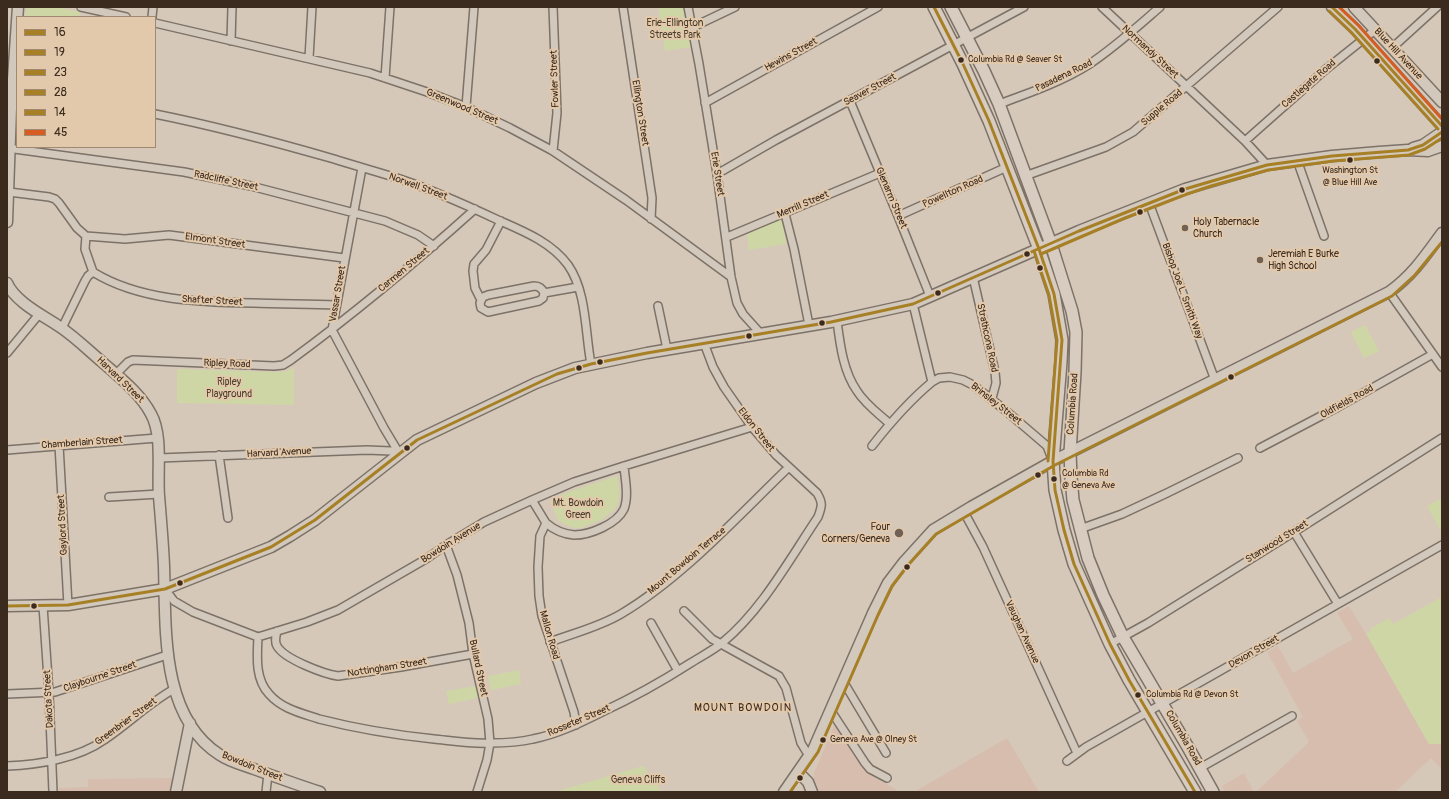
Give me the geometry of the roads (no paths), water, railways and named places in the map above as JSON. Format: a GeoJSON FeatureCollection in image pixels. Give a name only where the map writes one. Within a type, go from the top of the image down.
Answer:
{"type":"FeatureCollection","features":[{"type":"Feature","properties":{"kind":"main road","name":"Columbia Road"},"geometry":{"type":"LineString","coordinates":[[934,7],[976,91],[989,121],[1039,249],[1054,294],[1062,340],[1053,461],[1055,490],[1064,530],[1074,564],[1110,644],[1129,680],[1195,792]]}},
{"type":"Feature","properties":{"kind":"main road","name":"Columbia Road"},"geometry":{"type":"LineString","coordinates":[[951,7],[968,37],[999,104],[1052,244],[1065,286],[1076,332],[1070,452],[1073,500],[1088,558],[1103,595],[1123,637],[1213,792]]}},
{"type":"Feature","properties":{"kind":"main road","name":"Blue Hill Avenue"},"geometry":{"type":"LineString","coordinates":[[1332,7],[1364,39],[1442,126]]}},
{"type":"Feature","properties":{"kind":"main road","name":"Blue Hill Avenue"},"geometry":{"type":"LineString","coordinates":[[1354,7],[1442,102]]}},
{"type":"Feature","properties":{"kind":"main road"},"geometry":{"type":"LineString","coordinates":[[7,222],[12,83],[16,34]]}},
{"type":"Feature","properties":{"kind":"main road"},"geometry":{"type":"LineString","coordinates":[[1408,150],[1423,145],[1442,132]]}},
{"type":"Feature","properties":{"kind":"main road"},"geometry":{"type":"LineString","coordinates":[[7,606],[68,605],[164,589],[271,547],[290,536],[327,510],[417,440],[557,374],[590,364],[667,349],[837,321],[913,304],[973,277],[1150,203],[1210,181],[1267,164],[1408,150],[1428,151],[1442,146]]}},
{"type":"Feature","properties":{"kind":"main road"},"geometry":{"type":"LineString","coordinates":[[784,792],[809,756],[831,711],[873,613],[892,578],[933,530],[1070,452],[1389,292],[1413,273],[1442,233]]}},
{"type":"Feature","properties":{"kind":"main road","name":"Harvard Street"},"geometry":{"type":"LineString","coordinates":[[8,286],[18,299],[62,328],[116,374],[140,397],[153,416],[159,458],[159,494],[164,589]]}},
{"type":"Feature","properties":{"kind":"main road","name":"Bowdoin Street"},"geometry":{"type":"LineString","coordinates":[[164,589],[167,655],[174,689],[181,708],[198,737],[221,756],[320,792]]}},
{"type":"Feature","properties":{"kind":"main road"},"geometry":{"type":"LineString","coordinates":[[176,792],[190,723]]}},
{"type":"Feature","properties":{"kind":"main road"},"geometry":{"type":"LineString","coordinates":[[798,772],[808,782],[812,792]]}},
{"type":"Feature","properties":{"kind":"street"},"geometry":{"type":"LineString","coordinates":[[81,7],[122,16]]}},
{"type":"Feature","properties":{"kind":"street"},"geometry":{"type":"LineString","coordinates":[[231,41],[232,7]]}},
{"type":"Feature","properties":{"kind":"street"},"geometry":{"type":"LineString","coordinates":[[309,58],[312,7]]}},
{"type":"Feature","properties":{"kind":"street"},"geometry":{"type":"LineString","coordinates":[[385,78],[390,7]]}},
{"type":"Feature","properties":{"kind":"street"},"geometry":{"type":"LineString","coordinates":[[466,107],[474,7]]}},
{"type":"Feature","properties":{"kind":"street","name":"Fowler Street"},"geometry":{"type":"LineString","coordinates":[[553,7],[557,112],[553,151]]}},
{"type":"Feature","properties":{"kind":"street","name":"Ellington Street"},"geometry":{"type":"LineString","coordinates":[[623,7],[652,198],[651,219]]}},
{"type":"Feature","properties":{"kind":"street","name":"Erie Street"},"geometry":{"type":"LineString","coordinates":[[688,7],[693,27],[704,103],[717,174],[727,237],[731,277],[737,303],[743,314],[761,334]]}},
{"type":"Feature","properties":{"kind":"street"},"geometry":{"type":"LineString","coordinates":[[693,27],[735,7]]}},
{"type":"Feature","properties":{"kind":"street","name":"Hewins Street"},"geometry":{"type":"LineString","coordinates":[[704,103],[878,7]]}},
{"type":"Feature","properties":{"kind":"street","name":"Seaver Street"},"geometry":{"type":"LineString","coordinates":[[717,174],[1024,7]]}},
{"type":"Feature","properties":{"kind":"street","name":"Normandy Street"},"geometry":{"type":"LineString","coordinates":[[1102,7],[1245,141],[1267,164]]}},
{"type":"Feature","properties":{"kind":"street","name":"Pasadena Road"},"geometry":{"type":"LineString","coordinates":[[999,104],[1056,81],[1087,66],[1130,33],[1160,7]]}},
{"type":"Feature","properties":{"kind":"street","name":"Supple Road"},"geometry":{"type":"LineString","coordinates":[[1025,176],[1094,152],[1121,140],[1187,87],[1278,7]]}},
{"type":"Feature","properties":{"kind":"street"},"geometry":{"type":"LineString","coordinates":[[1392,48],[1437,7]]}},
{"type":"Feature","properties":{"kind":"street","name":"Greenwood Street"},"geometry":{"type":"LineString","coordinates":[[156,24],[309,58],[385,78],[466,107],[553,151],[731,277]]}},
{"type":"Feature","properties":{"kind":"street","name":"Castlegate Road"},"geometry":{"type":"LineString","coordinates":[[1245,141],[1322,72],[1375,30]]}},
{"type":"Feature","properties":{"kind":"street","name":"Glenarm Street"},"geometry":{"type":"LineString","coordinates":[[850,101],[930,296]]}},
{"type":"Feature","properties":{"kind":"street","name":"Norwell Street"},"geometry":{"type":"LineString","coordinates":[[156,114],[247,135],[401,180],[475,209],[549,246],[569,266],[578,288],[581,299],[590,364]]}},
{"type":"Feature","properties":{"kind":"street","name":"Radcliffe Street"},"geometry":{"type":"LineString","coordinates":[[9,148],[208,176],[385,221],[409,230],[434,246]]}},
{"type":"Feature","properties":{"kind":"street"},"geometry":{"type":"LineString","coordinates":[[1297,160],[1324,236]]}},
{"type":"Feature","properties":{"kind":"street","name":"Powellton Road"},"geometry":{"type":"LineString","coordinates":[[898,216],[1007,167]]}},
{"type":"Feature","properties":{"kind":"street","name":"Vassar Street"},"geometry":{"type":"LineString","coordinates":[[362,168],[344,258],[332,330],[384,428],[399,453]]}},
{"type":"Feature","properties":{"kind":"street","name":"Merrill Street"},"geometry":{"type":"LineString","coordinates":[[727,237],[880,173]]}},
{"type":"Feature","properties":{"kind":"street"},"geometry":{"type":"LineString","coordinates":[[8,192],[55,199],[77,228],[86,236],[86,249],[93,272],[85,281],[62,328]]}},
{"type":"Feature","properties":{"kind":"street","name":"Bishop Joe L. Smith Way"},"geometry":{"type":"LineString","coordinates":[[1150,203],[1215,380]]}},
{"type":"Feature","properties":{"kind":"street","name":"Carmen Street"},"geometry":{"type":"LineString","coordinates":[[332,330],[434,246],[475,209]]}},
{"type":"Feature","properties":{"kind":"street"},"geometry":{"type":"LineString","coordinates":[[785,214],[794,249],[808,325]]}},
{"type":"Feature","properties":{"kind":"street"},"geometry":{"type":"LineString","coordinates":[[501,222],[486,250],[474,264],[474,288],[481,300],[481,308],[488,312],[539,302],[543,298],[544,293]]}},
{"type":"Feature","properties":{"kind":"street","name":"Elmont Street"},"geometry":{"type":"LineString","coordinates":[[86,236],[125,238],[169,235],[344,258]]}},
{"type":"Feature","properties":{"kind":"street","name":"Shafter Street"},"geometry":{"type":"LineString","coordinates":[[93,272],[109,281],[167,298],[234,303],[336,305]]}},
{"type":"Feature","properties":{"kind":"street","name":"Strathcona Road"},"geometry":{"type":"LineString","coordinates":[[973,277],[995,372],[996,383],[992,398]]}},
{"type":"Feature","properties":{"kind":"street"},"geometry":{"type":"LineString","coordinates":[[481,300],[483,297],[488,295],[534,286],[542,289],[544,293]]}},
{"type":"Feature","properties":{"kind":"street"},"geometry":{"type":"LineString","coordinates":[[544,293],[578,288]]}},
{"type":"Feature","properties":{"kind":"street"},"geometry":{"type":"LineString","coordinates":[[1389,292],[1442,367]]}},
{"type":"Feature","properties":{"kind":"street"},"geometry":{"type":"LineString","coordinates":[[872,446],[920,392],[932,382],[913,304]]}},
{"type":"Feature","properties":{"kind":"street"},"geometry":{"type":"LineString","coordinates":[[658,306],[667,349]]}},
{"type":"Feature","properties":{"kind":"street"},"geometry":{"type":"LineString","coordinates":[[7,353],[40,313]]}},
{"type":"Feature","properties":{"kind":"street"},"geometry":{"type":"LineString","coordinates":[[837,321],[844,363],[857,392],[890,424]]}},
{"type":"Feature","properties":{"kind":"street","name":"Ripley Road"},"geometry":{"type":"LineString","coordinates":[[116,374],[128,362],[133,360],[283,365],[332,330]]}},
{"type":"Feature","properties":{"kind":"street","name":"Eldon Street"},"geometry":{"type":"LineString","coordinates":[[704,343],[713,367],[724,387],[752,427],[788,468],[817,493],[821,499],[822,506]]}},
{"type":"Feature","properties":{"kind":"street","name":"Oldfields Road"},"geometry":{"type":"LineString","coordinates":[[1260,448],[1338,407],[1433,354]]}},
{"type":"Feature","properties":{"kind":"street","name":"Brinsley Street"},"geometry":{"type":"LineString","coordinates":[[932,382],[939,378],[950,377],[963,380],[973,385],[992,398],[1047,446],[1053,461]]}},
{"type":"Feature","properties":{"kind":"street","name":"Bowdoin Avenue"},"geometry":{"type":"LineString","coordinates":[[258,637],[338,610],[426,559],[484,522],[574,482],[752,427]]}},
{"type":"Feature","properties":{"kind":"street","name":"Chamberlain Street"},"geometry":{"type":"LineString","coordinates":[[7,450],[157,438]]}},
{"type":"Feature","properties":{"kind":"street","name":"Stanwood Street"},"geometry":{"type":"LineString","coordinates":[[1110,644],[1294,532],[1442,438]]}},
{"type":"Feature","properties":{"kind":"street","name":"Gaylord Street"},"geometry":{"type":"LineString","coordinates":[[59,445],[68,605]]}},
{"type":"Feature","properties":{"kind":"street","name":"Harvard Avenue"},"geometry":{"type":"LineString","coordinates":[[159,458],[367,450],[391,451],[399,453]]}},
{"type":"Feature","properties":{"kind":"street"},"geometry":{"type":"LineString","coordinates":[[219,455],[228,518]]}},
{"type":"Feature","properties":{"kind":"street"},"geometry":{"type":"LineString","coordinates":[[1080,529],[1122,514],[1238,458]]}},
{"type":"Feature","properties":{"kind":"street"},"geometry":{"type":"LineString","coordinates":[[532,500],[546,523],[560,532],[574,535],[605,526],[617,519],[624,510],[626,502],[624,466]]}},
{"type":"Feature","properties":{"kind":"street","name":"Mount Bowdoin Terrace"},"geometry":{"type":"LineString","coordinates":[[550,642],[598,625],[621,614],[652,593],[721,533],[788,468]]}},
{"type":"Feature","properties":{"kind":"street"},"geometry":{"type":"LineString","coordinates":[[109,497],[159,494]]}},
{"type":"Feature","properties":{"kind":"street","name":"Rosseter Street"},"geometry":{"type":"LineString","coordinates":[[258,637],[257,659],[262,684],[276,702],[302,714],[373,732],[460,742],[490,743],[532,739],[558,732],[576,725],[634,697],[721,643],[754,610],[818,517],[822,506]]}},
{"type":"Feature","properties":{"kind":"street","name":"Vaughan Avenue"},"geometry":{"type":"LineString","coordinates":[[964,512],[983,547],[1077,753]]}},
{"type":"Feature","properties":{"kind":"street","name":"Mallon Road"},"geometry":{"type":"LineString","coordinates":[[546,523],[540,536],[538,567],[539,596],[542,616],[574,712],[576,725]]}},
{"type":"Feature","properties":{"kind":"street"},"geometry":{"type":"LineString","coordinates":[[1294,532],[1338,604]]}},
{"type":"Feature","properties":{"kind":"street","name":"Bullard Street"},"geometry":{"type":"LineString","coordinates":[[446,545],[457,575],[468,616],[473,654],[488,718],[490,743],[488,760],[477,792]]}},
{"type":"Feature","properties":{"kind":"street","name":"Devon Street"},"geometry":{"type":"LineString","coordinates":[[1067,761],[1077,753],[1148,711],[1442,545]]}},
{"type":"Feature","properties":{"kind":"street"},"geometry":{"type":"LineString","coordinates":[[164,589],[174,601],[193,612],[258,637]]}},
{"type":"Feature","properties":{"kind":"street","name":"Dakota Street"},"geometry":{"type":"LineString","coordinates":[[44,606],[50,693],[53,792]]}},
{"type":"Feature","properties":{"kind":"street"},"geometry":{"type":"LineString","coordinates":[[684,611],[712,639],[769,670],[783,680],[801,743],[809,756]]}},
{"type":"Feature","properties":{"kind":"street"},"geometry":{"type":"LineString","coordinates":[[651,623],[678,671]]}},
{"type":"Feature","properties":{"kind":"street","name":"Nottingham Street"},"geometry":{"type":"LineString","coordinates":[[277,631],[275,638],[279,650],[306,666],[338,676],[473,654]]}},
{"type":"Feature","properties":{"kind":"street","name":"Claybourne Street"},"geometry":{"type":"LineString","coordinates":[[7,694],[50,693],[167,655]]}},
{"type":"Feature","properties":{"kind":"street"},"geometry":{"type":"LineString","coordinates":[[843,681],[886,753]]}},
{"type":"Feature","properties":{"kind":"street","name":"Greenbrier Street"},"geometry":{"type":"LineString","coordinates":[[7,766],[52,760],[80,752],[103,742],[147,707],[174,689]]}},
{"type":"Feature","properties":{"kind":"street"},"geometry":{"type":"LineString","coordinates":[[831,711],[870,769],[887,778]]}},
{"type":"Feature","properties":{"kind":"street"},"geometry":{"type":"LineString","coordinates":[[1200,768],[1292,716]]}},
{"type":"Feature","properties":{"kind":"street"},"geometry":{"type":"LineString","coordinates":[[266,792],[268,774]]}},
{"type":"Feature","properties":{"kind":"place","name":"Columbia Rd @ Seaver St"},"geometry":{"type":"Point","coordinates":[961,60]}},
{"type":"Feature","properties":{"kind":"place","name":"Washington St @ Blue Hill Ave"},"geometry":{"type":"Point","coordinates":[1350,160]}},
{"type":"Feature","properties":{"kind":"place","name":"Holy Tabernacle Church"},"geometry":{"type":"Point","coordinates":[1185,228]}},
{"type":"Feature","properties":{"kind":"place","name":"Jeremiah E Burke High School"},"geometry":{"type":"Point","coordinates":[1260,260]}},
{"type":"Feature","properties":{"kind":"place","name":"Columbia Rd @ Geneva Ave"},"geometry":{"type":"Point","coordinates":[1054,479]}},
{"type":"Feature","properties":{"kind":"place","name":"Four Corners/Geneva"},"geometry":{"type":"Point","coordinates":[899,533]}},
{"type":"Feature","properties":{"kind":"place","name":"Columbia Rd @ Devon St"},"geometry":{"type":"Point","coordinates":[1138,695]}},
{"type":"Feature","properties":{"kind":"place","name":"Geneva Ave @ Olney St"},"geometry":{"type":"Point","coordinates":[823,740]}},
{"type":"Feature","properties":{"kind":"district","name":"MOUNT BOWDOIN"},"geometry":{"type":"Point","coordinates":[743,708]}},
{"type":"Feature","properties":{"kind":"park label","name":"Erie-Ellington Streets Park"},"geometry":{"type":"Point","coordinates":[675,28]}},
{"type":"Feature","properties":{"kind":"park label","name":"Ripley Playground"},"geometry":{"type":"Point","coordinates":[229,388]}},
{"type":"Feature","properties":{"kind":"park label","name":"Mt. Bowdoin Green"},"geometry":{"type":"Point","coordinates":[578,508]}},
{"type":"Feature","properties":{"kind":"park label","name":"Geneva Cliffs"},"geometry":{"type":"Point","coordinates":[638,780]}}]}
